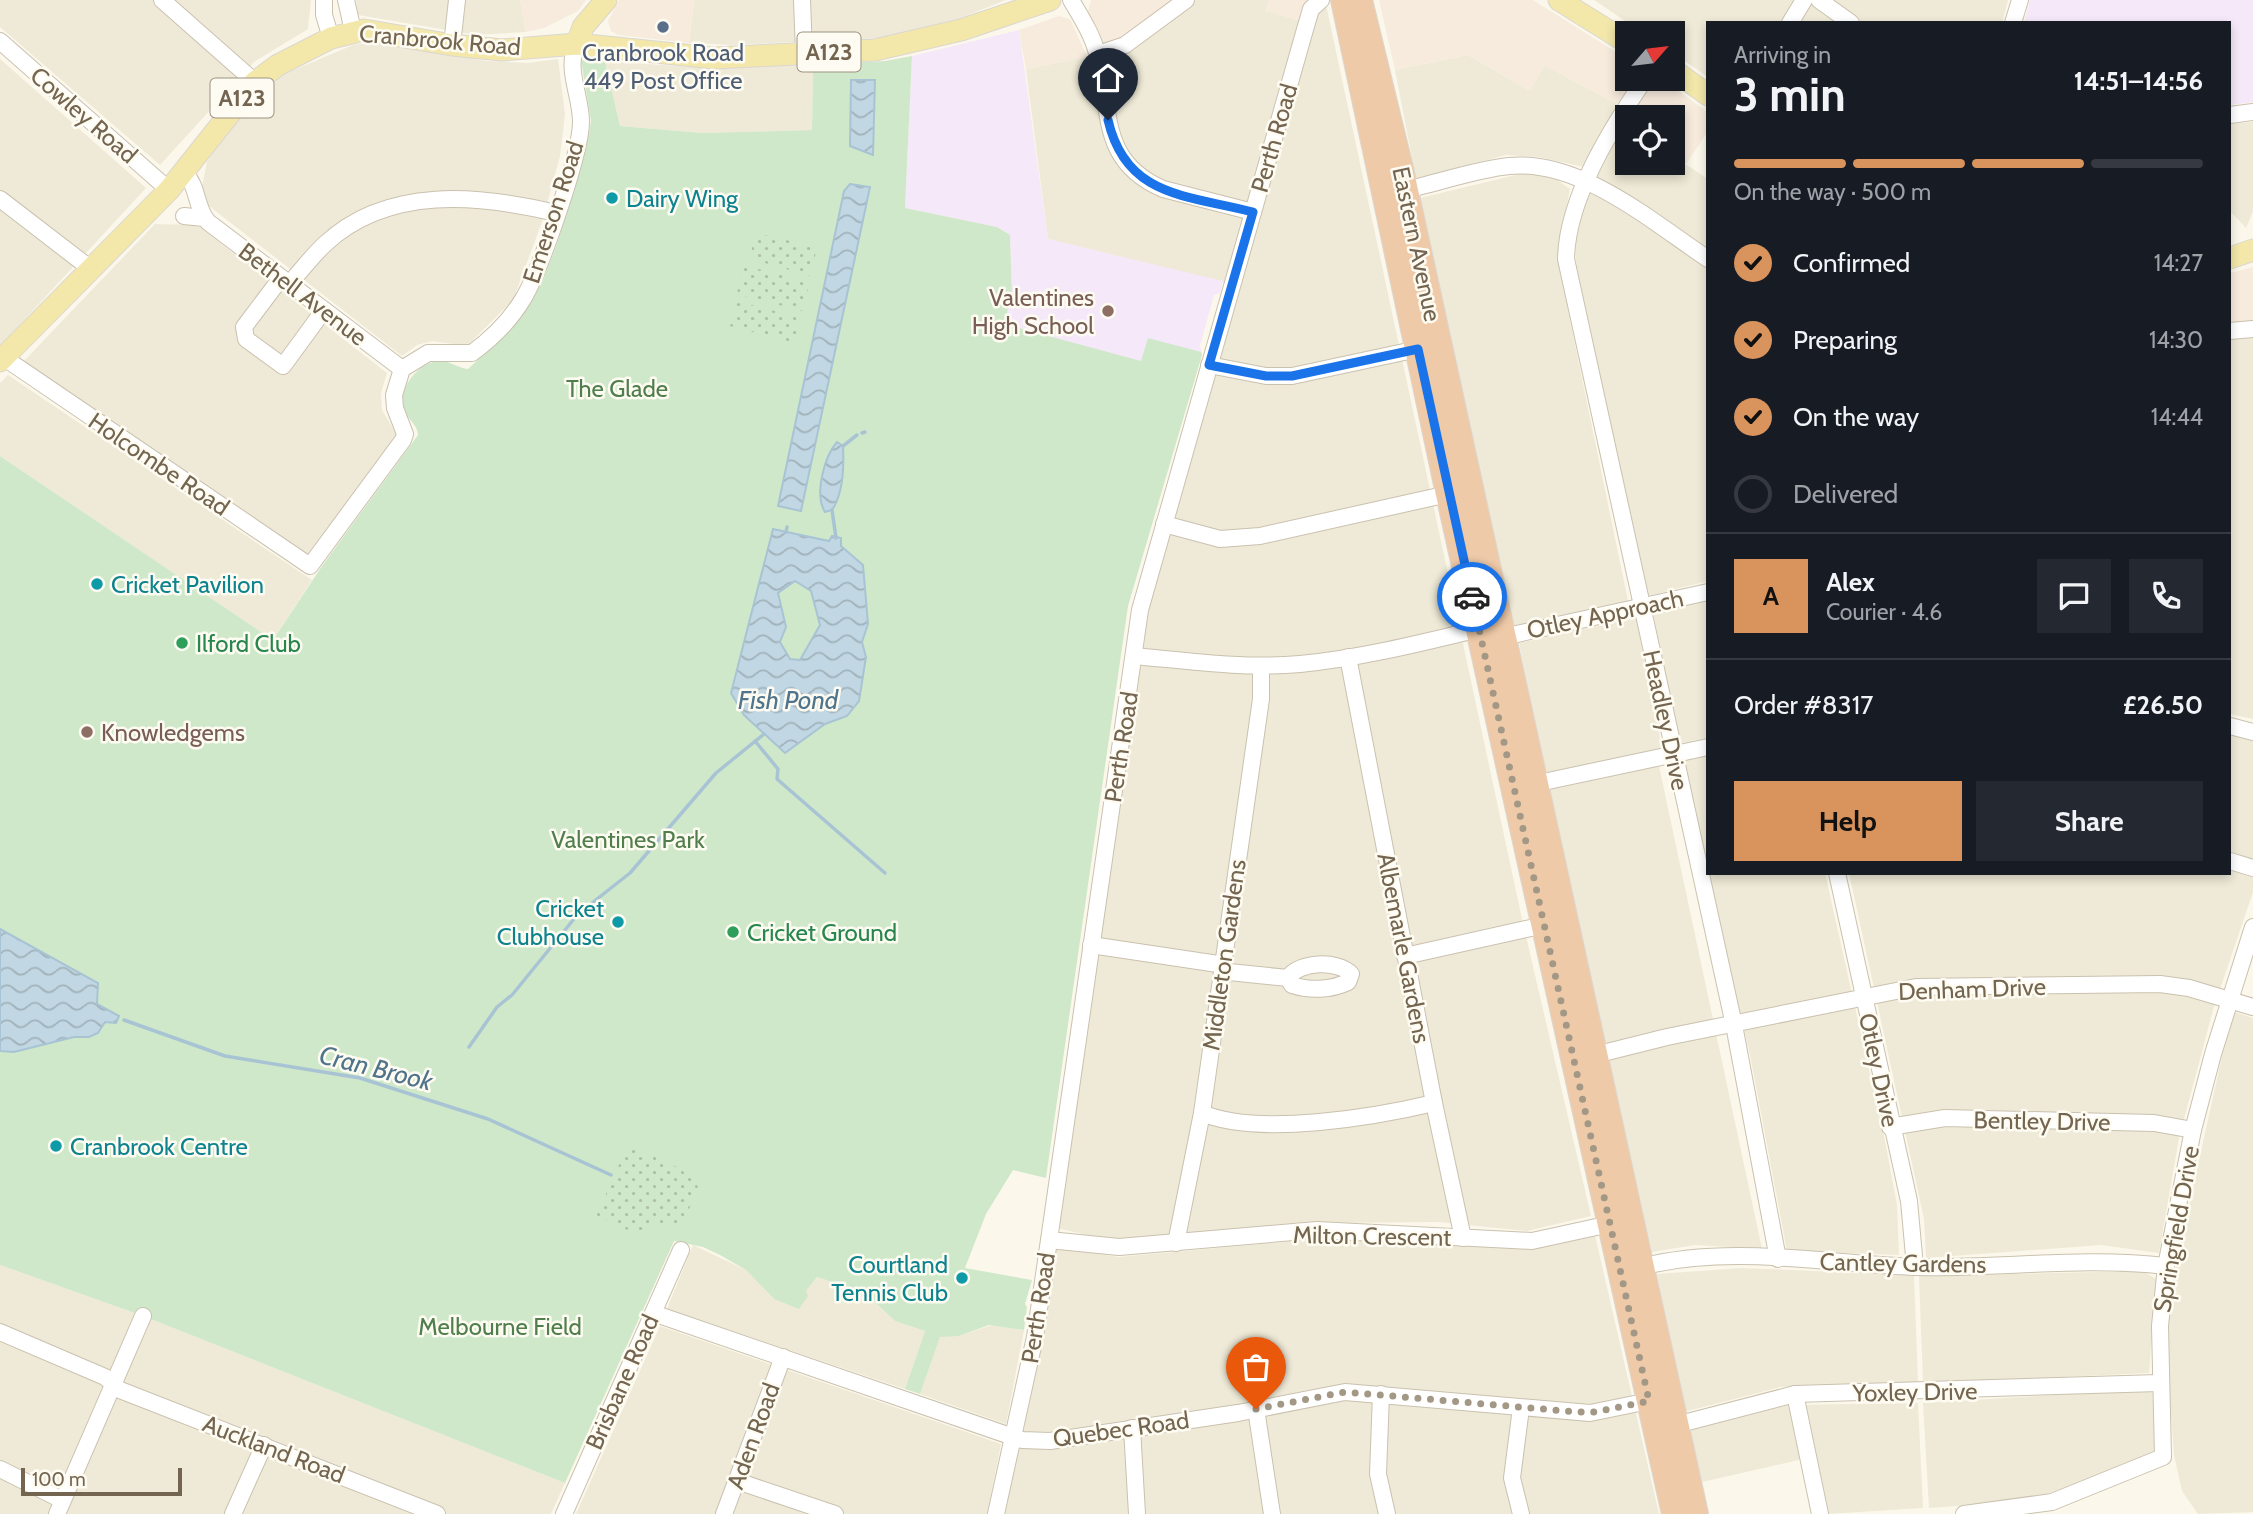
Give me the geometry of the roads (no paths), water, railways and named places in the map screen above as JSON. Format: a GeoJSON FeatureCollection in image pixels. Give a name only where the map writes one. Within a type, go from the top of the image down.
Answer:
{"type":"FeatureCollection","features":[{"type":"Feature","properties":{"kind":"highway","name":"Eastern Avenue"},"geometry":{"type":"LineString","coordinates":[[1343,0],[1448,494],[1674,1514]]}},
{"type":"Feature","properties":{"kind":"highway","name":"Eastern Avenue"},"geometry":{"type":"LineString","coordinates":[[1360,0],[1405,190],[1696,1514]]}},
{"type":"Feature","properties":{"kind":"main road","name":"Cranbrook Road"},"geometry":{"type":"LineString","coordinates":[[3,354],[169,190],[255,82],[278,65],[331,38],[354,31],[380,31],[452,45],[502,50],[577,44],[714,58],[875,50],[915,43],[1050,0]]}},
{"type":"Feature","properties":{"kind":"main road"},"geometry":{"type":"LineString","coordinates":[[1559,0],[1615,35]]}},
{"type":"Feature","properties":{"kind":"main road"},"geometry":{"type":"LineString","coordinates":[[1584,0],[1615,21]]}},
{"type":"Feature","properties":{"kind":"main road"},"geometry":{"type":"LineString","coordinates":[[577,44],[583,27],[603,4]]}},
{"type":"Feature","properties":{"kind":"main road"},"geometry":{"type":"LineString","coordinates":[[601,46],[603,4]]}},
{"type":"Feature","properties":{"kind":"main road"},"geometry":{"type":"LineString","coordinates":[[1685,79],[1706,94]]}},
{"type":"Feature","properties":{"kind":"main road"},"geometry":{"type":"LineString","coordinates":[[2231,258],[2253,250]]}},
{"type":"Feature","properties":{"kind":"street"},"geometry":{"type":"LineString","coordinates":[[162,0],[255,82]]}},
{"type":"Feature","properties":{"kind":"street"},"geometry":{"type":"LineString","coordinates":[[324,0],[324,15],[331,38]]}},
{"type":"Feature","properties":{"kind":"street"},"geometry":{"type":"LineString","coordinates":[[346,0],[354,31]]}},
{"type":"Feature","properties":{"kind":"street"},"geometry":{"type":"LineString","coordinates":[[452,45],[457,0]]}},
{"type":"Feature","properties":{"kind":"street"},"geometry":{"type":"LineString","coordinates":[[802,0],[804,53]]}},
{"type":"Feature","properties":{"kind":"street"},"geometry":{"type":"LineString","coordinates":[[1071,0],[1092,36],[1098,54],[1112,137],[1126,165],[1149,183],[1163,189],[1253,212]]}},
{"type":"Feature","properties":{"kind":"street"},"geometry":{"type":"LineString","coordinates":[[1098,54],[1125,45],[1186,0]]}},
{"type":"Feature","properties":{"kind":"street","name":"Perth Road"},"geometry":{"type":"LineString","coordinates":[[996,1514],[1035,1337],[1140,610],[1311,9],[1321,0]]}},
{"type":"Feature","properties":{"kind":"street"},"geometry":{"type":"LineString","coordinates":[[1791,21],[1804,0]]}},
{"type":"Feature","properties":{"kind":"street"},"geometry":{"type":"LineString","coordinates":[[1819,0],[1848,21]]}},
{"type":"Feature","properties":{"kind":"street"},"geometry":{"type":"LineString","coordinates":[[2014,21],[2020,0]]}},
{"type":"Feature","properties":{"kind":"street","name":"Cowley Road"},"geometry":{"type":"LineString","coordinates":[[0,41],[169,190]]}},
{"type":"Feature","properties":{"kind":"street","name":"Emerson Road"},"geometry":{"type":"LineString","coordinates":[[402,369],[428,353],[472,353],[505,322],[524,297],[534,278],[580,134],[580,108],[571,58],[577,44]]}},
{"type":"Feature","properties":{"kind":"street","name":"Headley Drive"},"geometry":{"type":"LineString","coordinates":[[1637,91],[1616,122],[1586,184],[1570,223],[1566,259],[1734,1025],[1778,1259]]}},
{"type":"Feature","properties":{"kind":"street"},"geometry":{"type":"LineString","coordinates":[[2231,115],[2253,111]]}},
{"type":"Feature","properties":{"kind":"street"},"geometry":{"type":"LineString","coordinates":[[1405,190],[1507,166],[1560,171],[1612,195],[1706,258]]}},
{"type":"Feature","properties":{"kind":"street"},"geometry":{"type":"LineString","coordinates":[[184,172],[195,188],[204,218],[184,216]]}},
{"type":"Feature","properties":{"kind":"street"},"geometry":{"type":"LineString","coordinates":[[324,310],[283,366],[246,339],[244,327],[285,281],[327,242],[373,213],[410,203],[473,198],[513,202],[556,213]]}},
{"type":"Feature","properties":{"kind":"street"},"geometry":{"type":"LineString","coordinates":[[0,199],[91,269]]}},
{"type":"Feature","properties":{"kind":"street","name":"Bethell Avenue"},"geometry":{"type":"LineString","coordinates":[[204,218],[402,369]]}},
{"type":"Feature","properties":{"kind":"street"},"geometry":{"type":"LineString","coordinates":[[2231,331],[2253,328]]}},
{"type":"Feature","properties":{"kind":"street"},"geometry":{"type":"LineString","coordinates":[[1209,365],[1266,376],[1292,376],[1418,349]]}},
{"type":"Feature","properties":{"kind":"street","name":"Holcombe Road"},"geometry":{"type":"LineString","coordinates":[[3,354],[310,566],[403,440],[405,434],[395,408],[394,395],[402,369]]}},
{"type":"Feature","properties":{"kind":"street"},"geometry":{"type":"LineString","coordinates":[[1164,524],[1220,539],[1260,536],[1448,494]]}},
{"type":"Feature","properties":{"kind":"street","name":"Otley Approach"},"geometry":{"type":"LineString","coordinates":[[1503,637],[1706,592]]}},
{"type":"Feature","properties":{"kind":"street"},"geometry":{"type":"LineString","coordinates":[[1134,656],[1261,666],[1348,657],[1479,629]]}},
{"type":"Feature","properties":{"kind":"street","name":"Albemarle Gardens"},"geometry":{"type":"LineString","coordinates":[[1348,657],[1433,1103],[1463,1238]]}},
{"type":"Feature","properties":{"kind":"street","name":"Middleton Gardens"},"geometry":{"type":"LineString","coordinates":[[1177,1243],[1202,1113],[1261,699],[1261,666]]}},
{"type":"Feature","properties":{"kind":"street"},"geometry":{"type":"LineString","coordinates":[[2231,726],[2253,732]]}},
{"type":"Feature","properties":{"kind":"street"},"geometry":{"type":"LineString","coordinates":[[1534,785],[1706,747]]}},
{"type":"Feature","properties":{"kind":"street"},"geometry":{"type":"LineString","coordinates":[[2231,861],[2253,868]]}},
{"type":"Feature","properties":{"kind":"street","name":"Otley Drive"},"geometry":{"type":"LineString","coordinates":[[1837,875],[1890,1127],[1909,1201],[1915,1267]]}},
{"type":"Feature","properties":{"kind":"street"},"geometry":{"type":"LineString","coordinates":[[1405,956],[1544,925]]}},
{"type":"Feature","properties":{"kind":"street","name":"Springfield Drive"},"geometry":{"type":"LineString","coordinates":[[1964,1514],[2052,1502],[2159,1460],[2164,1453],[2159,1383],[2160,1326],[2166,1266],[2193,1130],[2228,999],[2253,927]]}},
{"type":"Feature","properties":{"kind":"street"},"geometry":{"type":"LineString","coordinates":[[1091,945],[1218,964],[1229,972],[1288,978]]}},
{"type":"Feature","properties":{"kind":"street","name":"Denham Drive"},"geometry":{"type":"LineString","coordinates":[[1595,1055],[1863,996],[1916,987],[2160,984],[2253,1007]]}},
{"type":"Feature","properties":{"kind":"street"},"geometry":{"type":"LineString","coordinates":[[1202,1113],[1237,1122],[1272,1124],[1389,1113],[1433,1103]]}},
{"type":"Feature","properties":{"kind":"street","name":"Bentley Drive"},"geometry":{"type":"LineString","coordinates":[[1890,1127],[1945,1118],[2154,1123],[2193,1130]]}},
{"type":"Feature","properties":{"kind":"street","name":"Milton Crescent"},"geometry":{"type":"LineString","coordinates":[[1049,1240],[1119,1247],[1317,1230],[1532,1241],[1610,1224]]}},
{"type":"Feature","properties":{"kind":"street","name":"Brisbane Road"},"geometry":{"type":"LineString","coordinates":[[564,1514],[681,1250]]}},
{"type":"Feature","properties":{"kind":"street","name":"Cantley Gardens"},"geometry":{"type":"LineString","coordinates":[[1641,1267],[1698,1256],[1915,1267],[2129,1262],[2166,1266]]}},
{"type":"Feature","properties":{"kind":"street","name":"Quebec Road"},"geometry":{"type":"LineString","coordinates":[[653,1313],[1021,1440],[1050,1441],[1256,1409],[1345,1392],[1590,1413],[1649,1401]]}},
{"type":"Feature","properties":{"kind":"street"},"geometry":{"type":"LineString","coordinates":[[0,1469],[59,1507],[143,1316]]}},
{"type":"Feature","properties":{"kind":"street","name":"Auckland Road"},"geometry":{"type":"LineString","coordinates":[[0,1332],[105,1377],[112,1384],[264,1445],[402,1507],[437,1514]]}},
{"type":"Feature","properties":{"kind":"street","name":"Aden Road"},"geometry":{"type":"LineString","coordinates":[[724,1514],[782,1357]]}},
{"type":"Feature","properties":{"kind":"street","name":"Yoxley Drive"},"geometry":{"type":"LineString","coordinates":[[1676,1425],[1795,1394],[2159,1383]]}},
{"type":"Feature","properties":{"kind":"street"},"geometry":{"type":"LineString","coordinates":[[1381,1394],[1378,1474],[1387,1514]]}},
{"type":"Feature","properties":{"kind":"street"},"geometry":{"type":"LineString","coordinates":[[1795,1394],[1820,1514]]}},
{"type":"Feature","properties":{"kind":"street"},"geometry":{"type":"LineString","coordinates":[[1521,1408],[1512,1478],[1521,1514]]}},
{"type":"Feature","properties":{"kind":"street"},"geometry":{"type":"LineString","coordinates":[[1256,1409],[1272,1514]]}},
{"type":"Feature","properties":{"kind":"street"},"geometry":{"type":"LineString","coordinates":[[1132,1428],[1137,1514]]}},
{"type":"Feature","properties":{"kind":"street"},"geometry":{"type":"LineString","coordinates":[[233,1514],[264,1445]]}},
{"type":"Feature","properties":{"kind":"street"},"geometry":{"type":"LineString","coordinates":[[737,1481],[835,1514]]}},
{"type":"Feature","properties":{"kind":"water"},"geometry":{"type":"Polygon","coordinates":[[[851,80],[875,80],[873,155],[850,146],[851,80]]]}},
{"type":"Feature","properties":{"kind":"water"},"geometry":{"type":"Polygon","coordinates":[[[850,184],[870,187],[801,511],[778,506],[844,191],[850,184]]]}},
{"type":"Feature","properties":{"kind":"water"},"geometry":{"type":"Polygon","coordinates":[[[837,442],[843,446],[841,488],[832,510],[825,512],[820,496],[822,476],[828,457],[837,442]]]}},
{"type":"Feature","properties":{"kind":"water","name":"Fish Pond"},"geometry":{"type":"Polygon","coordinates":[[[773,529],[829,541],[832,536],[841,538],[841,546],[863,565],[868,624],[862,642],[866,657],[859,701],[847,716],[825,724],[785,753],[744,715],[731,693],[773,529]],[[795,581],[778,593],[786,627],[780,642],[790,659],[800,660],[820,625],[811,591],[795,581]]]}},
{"type":"Feature","properties":{"kind":"water"},"geometry":{"type":"Polygon","coordinates":[[[0,929],[98,983],[97,1004],[119,1016],[116,1023],[105,1022],[98,1033],[89,1037],[74,1037],[14,1052],[0,1051],[0,929]]]}},
{"type":"Feature","properties":{"kind":"waterway"},"geometry":{"type":"LineString","coordinates":[[843,446],[857,435]]}},
{"type":"Feature","properties":{"kind":"waterway"},"geometry":{"type":"LineString","coordinates":[[832,510],[836,538]]}},
{"type":"Feature","properties":{"kind":"waterway"},"geometry":{"type":"LineString","coordinates":[[786,532],[787,527]]}},
{"type":"Feature","properties":{"kind":"waterway"},"geometry":{"type":"LineString","coordinates":[[469,1047],[497,1007],[512,995],[578,914],[630,873],[716,773],[764,734]]}},
{"type":"Feature","properties":{"kind":"waterway"},"geometry":{"type":"LineString","coordinates":[[755,741],[778,769],[777,779],[885,873]]}},
{"type":"Feature","properties":{"kind":"waterway","name":"Cran Brook"},"geometry":{"type":"LineString","coordinates":[[124,1020],[225,1056],[360,1078],[488,1119],[611,1175]]}},
{"type":"Feature","properties":{"kind":"place","name":"Cranbrook Road 449 Post Office"},"geometry":{"type":"Point","coordinates":[663,27]}},
{"type":"Feature","properties":{"kind":"place","name":"Dairy Wing"},"geometry":{"type":"Point","coordinates":[612,198]}},
{"type":"Feature","properties":{"kind":"place","name":"Valentines High School"},"geometry":{"type":"Point","coordinates":[1108,311]}},
{"type":"Feature","properties":{"kind":"place","name":"Cricket Pavilion"},"geometry":{"type":"Point","coordinates":[97,584]}},
{"type":"Feature","properties":{"kind":"place","name":"Ilford Club"},"geometry":{"type":"Point","coordinates":[182,643]}},
{"type":"Feature","properties":{"kind":"place","name":"Knowledgems"},"geometry":{"type":"Point","coordinates":[87,732]}},
{"type":"Feature","properties":{"kind":"place","name":"Cricket Clubhouse"},"geometry":{"type":"Point","coordinates":[618,922]}},
{"type":"Feature","properties":{"kind":"place","name":"Cricket Ground"},"geometry":{"type":"Point","coordinates":[733,932]}},
{"type":"Feature","properties":{"kind":"place","name":"Cranbrook Centre"},"geometry":{"type":"Point","coordinates":[56,1146]}},
{"type":"Feature","properties":{"kind":"place","name":"Courtland Tennis Club"},"geometry":{"type":"Point","coordinates":[962,1278]}},
{"type":"Feature","properties":{"kind":"park label","name":"The Glade"},"geometry":{"type":"Point","coordinates":[617,388]}},
{"type":"Feature","properties":{"kind":"park label","name":"Valentines Park"},"geometry":{"type":"Point","coordinates":[628,839]}},
{"type":"Feature","properties":{"kind":"park label","name":"Melbourne Field"},"geometry":{"type":"Point","coordinates":[500,1326]}}]}
